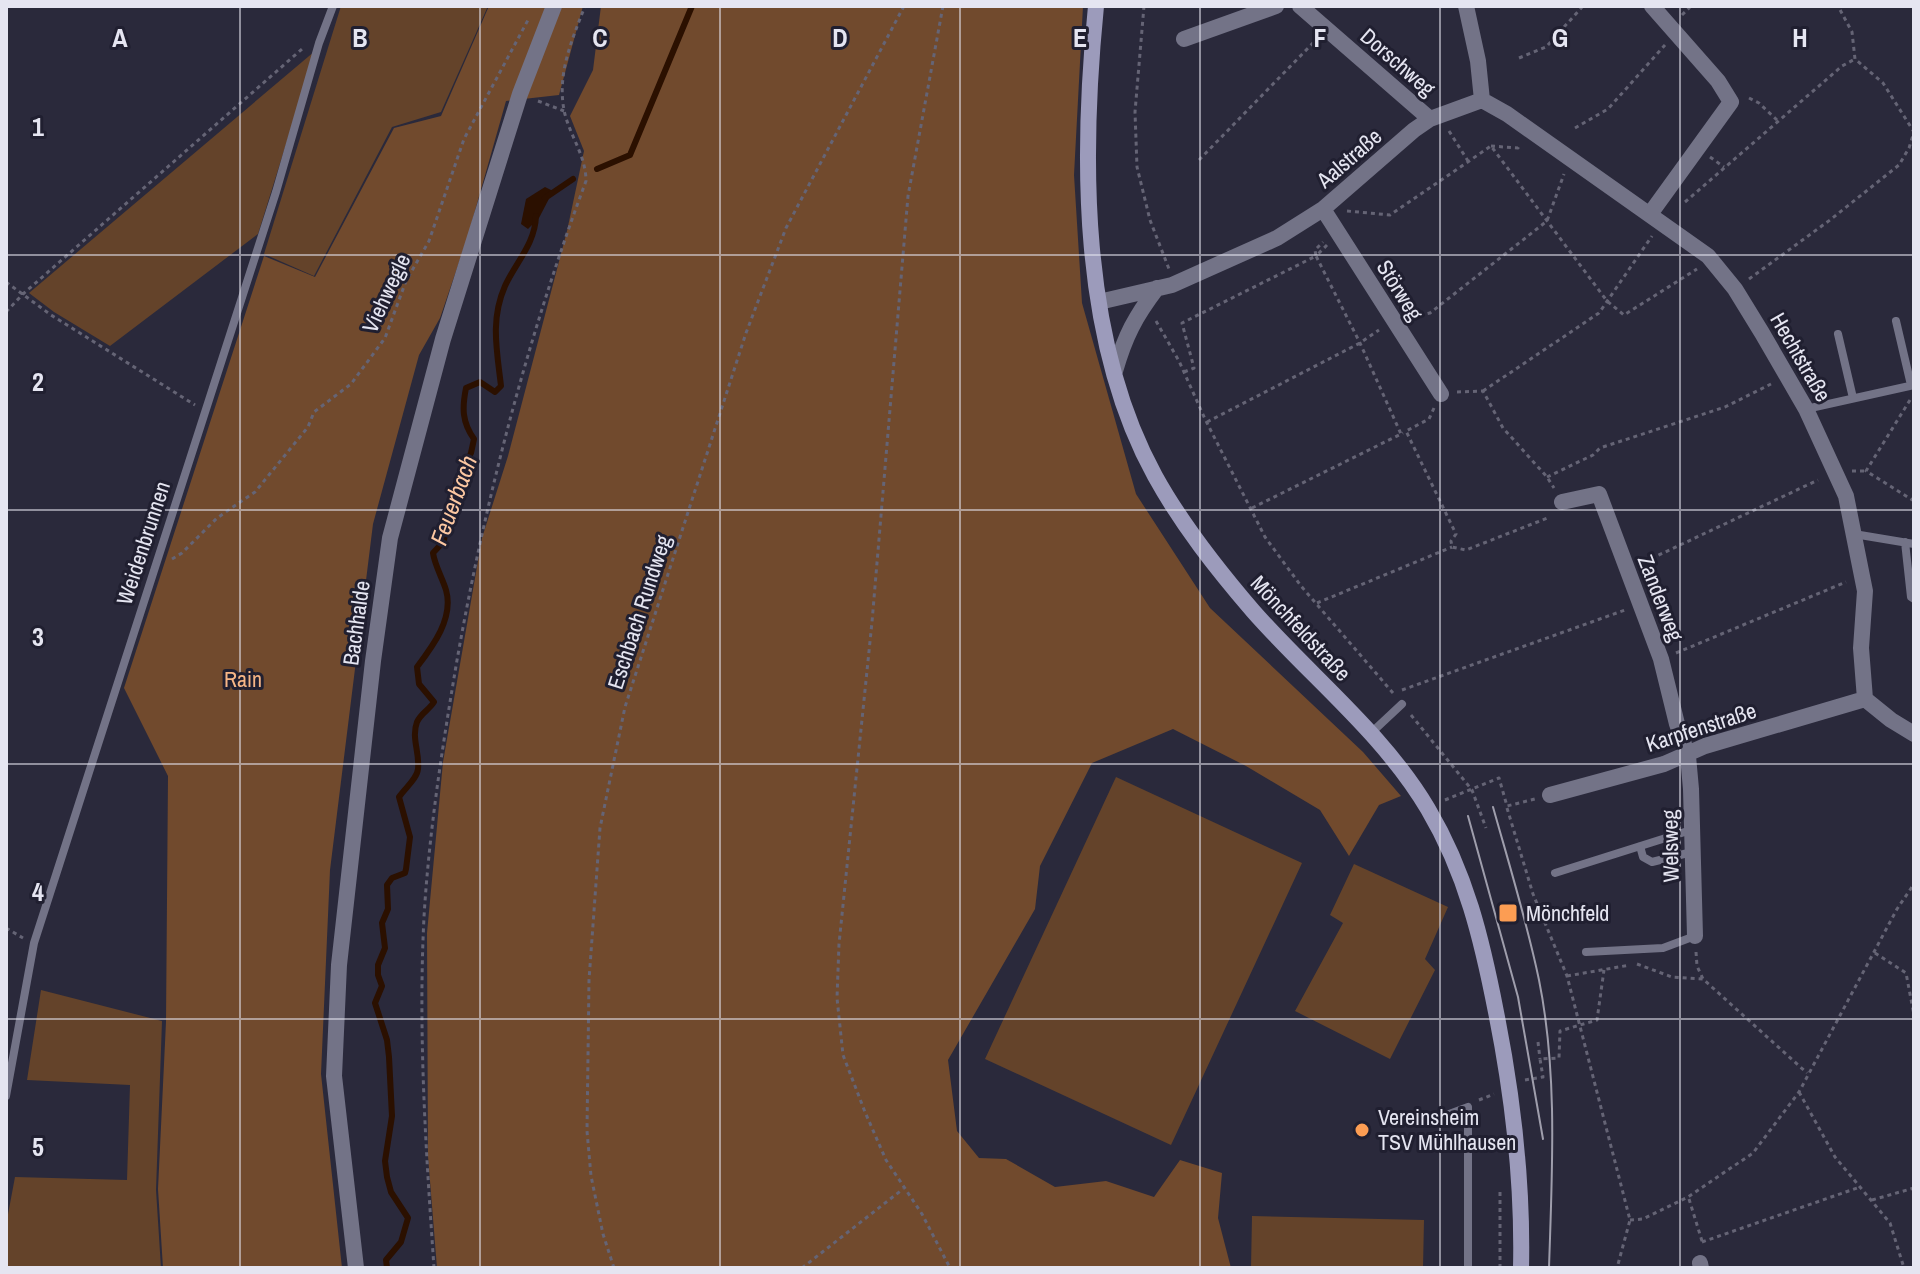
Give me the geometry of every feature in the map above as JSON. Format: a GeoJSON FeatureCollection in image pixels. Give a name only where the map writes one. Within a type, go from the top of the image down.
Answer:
{"type":"FeatureCollection","features":[{"type":"Feature","properties":{"kind":"main road","name":"Mönchfeldstraße"},"geometry":{"type":"LineString","coordinates":[[1096,6],[1089,112],[1089,202],[1099,302],[1128,416],[1154,474],[1214,565],[1256,614],[1370,733],[1415,789],[1457,865],[1473,908],[1507,1065],[1518,1157],[1521,1268]]}},
{"type":"Feature","properties":{"kind":"street","name":"Bachhalde"},"geometry":{"type":"LineString","coordinates":[[356,1268],[334,1076],[340,949],[390,538],[443,339],[520,94],[554,6]]}},
{"type":"Feature","properties":{"kind":"street"},"geometry":{"type":"LineString","coordinates":[[1184,39],[1276,6]]}},
{"type":"Feature","properties":{"kind":"street","name":"Dorschweg"},"geometry":{"type":"LineString","coordinates":[[1300,6],[1430,119]]}},
{"type":"Feature","properties":{"kind":"street"},"geometry":{"type":"LineString","coordinates":[[1466,6],[1478,61],[1482,100]]}},
{"type":"Feature","properties":{"kind":"street"},"geometry":{"type":"LineString","coordinates":[[1652,6],[1718,81],[1731,102],[1656,218]]}},
{"type":"Feature","properties":{"kind":"street","name":"Aalstraße"},"geometry":{"type":"LineString","coordinates":[[1099,302],[1165,287],[1277,238],[1323,209],[1430,119],[1482,100]]}},
{"type":"Feature","properties":{"kind":"street","name":"Hechtstraße"},"geometry":{"type":"LineString","coordinates":[[1482,100],[1530,129],[1656,218],[1711,260],[1735,289],[1806,409],[1846,496],[1865,591],[1861,648],[1865,699]]}},
{"type":"Feature","properties":{"kind":"street","name":"Störweg"},"geometry":{"type":"LineString","coordinates":[[1323,209],[1441,394]]}},
{"type":"Feature","properties":{"kind":"street","name":"Aalstraße"},"geometry":{"type":"LineString","coordinates":[[1115,371],[1125,336],[1135,316],[1165,287]]}},
{"type":"Feature","properties":{"kind":"street","name":"Zanderweg"},"geometry":{"type":"LineString","coordinates":[[1562,502],[1599,494],[1661,659],[1688,756]]}},
{"type":"Feature","properties":{"kind":"street"},"geometry":{"type":"LineString","coordinates":[[1865,699],[1914,734]]}},
{"type":"Feature","properties":{"kind":"street","name":"Karpfenstraße"},"geometry":{"type":"LineString","coordinates":[[1550,795],[1688,756],[1705,746],[1865,699]]}},
{"type":"Feature","properties":{"kind":"street","name":"Welsweg"},"geometry":{"type":"LineString","coordinates":[[1688,756],[1695,936]]}},
{"type":"Feature","properties":{"kind":"lane","name":"Weidenbrunnen"},"geometry":{"type":"LineString","coordinates":[[6,1096],[34,943],[333,6]]}},
{"type":"Feature","properties":{"kind":"lane"},"geometry":{"type":"LineString","coordinates":[[1806,409],[1913,388],[1896,321]]}},
{"type":"Feature","properties":{"kind":"lane"},"geometry":{"type":"LineString","coordinates":[[1838,334],[1853,398]]}},
{"type":"Feature","properties":{"kind":"lane"},"geometry":{"type":"LineString","coordinates":[[1854,534],[1910,543],[1911,597],[1914,599]]}},
{"type":"Feature","properties":{"kind":"lane"},"geometry":{"type":"LineString","coordinates":[[1370,733],[1402,704]]}},
{"type":"Feature","properties":{"kind":"lane"},"geometry":{"type":"LineString","coordinates":[[1555,873],[1692,830]]}},
{"type":"Feature","properties":{"kind":"lane"},"geometry":{"type":"LineString","coordinates":[[1640,846],[1643,857],[1652,862],[1693,852]]}},
{"type":"Feature","properties":{"kind":"lane"},"geometry":{"type":"LineString","coordinates":[[1586,952],[1663,948],[1695,936]]}},
{"type":"Feature","properties":{"kind":"lane"},"geometry":{"type":"LineString","coordinates":[[1425,1123],[1468,1107],[1468,1268]]}},
{"type":"Feature","properties":{"kind":"path"},"geometry":{"type":"LineString","coordinates":[[434,1268],[424,1115],[423,966],[433,808],[459,649],[495,474],[530,343],[586,181],[584,161],[564,111],[562,84],[566,58],[585,6]]}},
{"type":"Feature","properties":{"kind":"path","name":"Eschbach Rundweg"},"geometry":{"type":"LineString","coordinates":[[614,1268],[603,1234],[589,1161],[589,980],[600,828],[625,707],[736,362],[781,241],[904,6]]}},
{"type":"Feature","properties":{"kind":"path"},"geometry":{"type":"LineString","coordinates":[[943,6],[908,196],[837,985],[843,1055],[886,1160],[922,1214],[950,1268]]}},
{"type":"Feature","properties":{"kind":"path"},"geometry":{"type":"LineString","coordinates":[[1144,6],[1135,112],[1137,167],[1150,220],[1168,263],[1165,287]]}},
{"type":"Feature","properties":{"kind":"path"},"geometry":{"type":"LineString","coordinates":[[1519,58],[1546,47],[1583,6]]}},
{"type":"Feature","properties":{"kind":"path"},"geometry":{"type":"LineString","coordinates":[[1735,289],[1899,165],[1909,148],[1914,132],[1883,83],[1855,59],[1852,32],[1838,6]]}},
{"type":"Feature","properties":{"kind":"path","name":"Viehwegle"},"geometry":{"type":"LineString","coordinates":[[154,567],[182,553],[217,518],[255,492],[308,427],[314,412],[351,384],[385,338],[406,281],[429,241],[464,139],[533,10]]}},
{"type":"Feature","properties":{"kind":"path"},"geometry":{"type":"LineString","coordinates":[[1199,160],[1327,29]]}},
{"type":"Feature","properties":{"kind":"path"},"geometry":{"type":"LineString","coordinates":[[1575,128],[1608,109],[1621,97],[1676,33]]}},
{"type":"Feature","properties":{"kind":"path"},"geometry":{"type":"LineString","coordinates":[[6,312],[304,48],[319,43]]}},
{"type":"Feature","properties":{"kind":"path"},"geometry":{"type":"LineString","coordinates":[[1685,202],[1842,66],[1855,59]]}},
{"type":"Feature","properties":{"kind":"path"},"geometry":{"type":"LineString","coordinates":[[520,94],[564,111]]}},
{"type":"Feature","properties":{"kind":"path"},"geometry":{"type":"LineString","coordinates":[[1759,103],[1778,121]]}},
{"type":"Feature","properties":{"kind":"path"},"geometry":{"type":"LineString","coordinates":[[1360,211],[1390,215],[1491,146],[1518,148],[1530,129]]}},
{"type":"Feature","properties":{"kind":"path"},"geometry":{"type":"LineString","coordinates":[[1453,137],[1468,161]]}},
{"type":"Feature","properties":{"kind":"path"},"geometry":{"type":"LineString","coordinates":[[1491,146],[1607,301],[1624,315],[1711,260]]}},
{"type":"Feature","properties":{"kind":"path"},"geometry":{"type":"LineString","coordinates":[[1394,322],[1430,313],[1547,221],[1570,158]]}},
{"type":"Feature","properties":{"kind":"path"},"geometry":{"type":"LineString","coordinates":[[1251,509],[1429,419],[1441,394],[1463,390],[1483,391],[1599,313],[1656,218]]}},
{"type":"Feature","properties":{"kind":"path"},"geometry":{"type":"LineString","coordinates":[[1336,229],[1315,250],[1316,256],[1362,341],[1456,534],[1452,547]]}},
{"type":"Feature","properties":{"kind":"path"},"geometry":{"type":"LineString","coordinates":[[1184,372],[1194,368],[1182,323],[1316,256],[1320,251]]}},
{"type":"Feature","properties":{"kind":"path"},"geometry":{"type":"LineString","coordinates":[[6,282],[51,315],[205,412]]}},
{"type":"Feature","properties":{"kind":"path"},"geometry":{"type":"LineString","coordinates":[[1159,324],[1265,537],[1472,790],[1486,828]]}},
{"type":"Feature","properties":{"kind":"path"},"geometry":{"type":"LineString","coordinates":[[1207,422],[1362,341]]}},
{"type":"Feature","properties":{"kind":"path"},"geometry":{"type":"LineString","coordinates":[[1547,477],[1593,455],[1600,448],[1725,407],[1764,387],[1789,379]]}},
{"type":"Feature","properties":{"kind":"path"},"geometry":{"type":"LineString","coordinates":[[1913,388],[1866,471],[1914,501]]}},
{"type":"Feature","properties":{"kind":"path"},"geometry":{"type":"LineString","coordinates":[[1483,391],[1503,428],[1547,477],[1562,502]]}},
{"type":"Feature","properties":{"kind":"path"},"geometry":{"type":"LineString","coordinates":[[1626,571],[1835,473]]}},
{"type":"Feature","properties":{"kind":"path"},"geometry":{"type":"LineString","coordinates":[[1317,603],[1452,547],[1466,550],[1549,516],[1558,519]]}},
{"type":"Feature","properties":{"kind":"path"},"geometry":{"type":"LineString","coordinates":[[1524,518],[1529,525]]}},
{"type":"Feature","properties":{"kind":"path"},"geometry":{"type":"LineString","coordinates":[[1487,533],[1491,540]]}},
{"type":"Feature","properties":{"kind":"path"},"geometry":{"type":"LineString","coordinates":[[1454,538],[1463,543]]}},
{"type":"Feature","properties":{"kind":"path"},"geometry":{"type":"LineString","coordinates":[[1470,540],[1473,547]]}},
{"type":"Feature","properties":{"kind":"path"},"geometry":{"type":"LineString","coordinates":[[1661,659],[1863,574]]}},
{"type":"Feature","properties":{"kind":"path"},"geometry":{"type":"LineString","coordinates":[[1417,685],[1640,605]]}},
{"type":"Feature","properties":{"kind":"path"},"geometry":{"type":"LineString","coordinates":[[1429,811],[1442,802],[1499,778],[1533,894],[1567,976],[1630,1220],[1617,1268]]}},
{"type":"Feature","properties":{"kind":"path"},"geometry":{"type":"LineString","coordinates":[[1507,806],[1550,795]]}},
{"type":"Feature","properties":{"kind":"path"},"geometry":{"type":"LineString","coordinates":[[1630,1220],[1643,1219],[1688,1197],[1753,1153],[1799,1092],[1897,909],[1914,884]]}},
{"type":"Feature","properties":{"kind":"path"},"geometry":{"type":"LineString","coordinates":[[6,928],[34,943]]}},
{"type":"Feature","properties":{"kind":"path"},"geometry":{"type":"LineString","coordinates":[[1695,936],[1697,966],[1703,979],[1808,1073]]}},
{"type":"Feature","properties":{"kind":"path"},"geometry":{"type":"LineString","coordinates":[[1874,952],[1906,973],[1914,972]]}},
{"type":"Feature","properties":{"kind":"path"},"geometry":{"type":"LineString","coordinates":[[1567,976],[1637,964],[1672,977],[1703,979]]}},
{"type":"Feature","properties":{"kind":"path"},"geometry":{"type":"LineString","coordinates":[[1540,1059],[1559,1058],[1560,1031],[1597,1020],[1604,970]]}},
{"type":"Feature","properties":{"kind":"path"},"geometry":{"type":"LineString","coordinates":[[1906,973],[1914,1015]]}},
{"type":"Feature","properties":{"kind":"path"},"geometry":{"type":"LineString","coordinates":[[1507,1065],[1520,1063],[1524,1081],[1543,1077],[1538,1042]]}},
{"type":"Feature","properties":{"kind":"path"},"geometry":{"type":"LineString","coordinates":[[1799,1092],[1835,1157],[1890,1223],[1904,1268]]}},
{"type":"Feature","properties":{"kind":"path"},"geometry":{"type":"LineString","coordinates":[[1494,1094],[1495,1106]]}},
{"type":"Feature","properties":{"kind":"path"},"geometry":{"type":"LineString","coordinates":[[1702,1242],[1860,1187]]}},
{"type":"Feature","properties":{"kind":"path"},"geometry":{"type":"LineString","coordinates":[[1500,1188],[1500,1268]]}},
{"type":"Feature","properties":{"kind":"path"},"geometry":{"type":"LineString","coordinates":[[1872,1200],[1914,1188]]}},
{"type":"Feature","properties":{"kind":"path"},"geometry":{"type":"LineString","coordinates":[[802,1268],[903,1189]]}},
{"type":"Feature","properties":{"kind":"path"},"geometry":{"type":"LineString","coordinates":[[1688,1197],[1708,1260],[1701,1266]]}},
{"type":"Feature","properties":{"kind":"shaded area"},"geometry":{"type":"Polygon","coordinates":[[[341,6],[488,6],[441,112],[392,127],[314,276],[264,254],[341,6]]]}},
{"type":"Feature","properties":{"kind":"shaded area"},"geometry":{"type":"Polygon","coordinates":[[[315,51],[258,234],[110,346],[29,293],[315,51]]]}},
{"type":"Feature","properties":{"kind":"shaded area"},"geometry":{"type":"Polygon","coordinates":[[[545,187],[553,191],[539,218],[528,229],[521,224],[526,199],[545,187]]]}},
{"type":"Feature","properties":{"kind":"shaded area"},"geometry":{"type":"Polygon","coordinates":[[[1116,777],[1302,863],[1171,1145],[985,1059],[1116,777]]]}},
{"type":"Feature","properties":{"kind":"shaded area"},"geometry":{"type":"Polygon","coordinates":[[[1354,864],[1448,907],[1425,959],[1435,970],[1390,1059],[1295,1011],[1343,923],[1330,915],[1354,864]]]}},
{"type":"Feature","properties":{"kind":"shaded area"},"geometry":{"type":"Polygon","coordinates":[[[41,990],[162,1021],[156,1190],[161,1268],[6,1268],[6,1225],[15,1177],[127,1180],[130,1085],[27,1080],[41,990]]]}},
{"type":"Feature","properties":{"kind":"shaded area"},"geometry":{"type":"Polygon","coordinates":[[[1252,1216],[1424,1220],[1423,1268],[1251,1268],[1252,1216]]]}},
{"type":"Feature","properties":{"kind":"green space","name":"Rain"},"geometry":{"type":"Polygon","coordinates":[[[489,6],[583,6],[559,95],[506,101],[467,239],[440,318],[419,355],[373,524],[330,870],[321,1074],[342,1268],[163,1268],[158,1189],[166,1022],[168,776],[124,688],[264,256],[315,277],[394,128],[441,116],[489,6]]]}},
{"type":"Feature","properties":{"kind":"green space"},"geometry":{"type":"Polygon","coordinates":[[[601,6],[1083,6],[1074,175],[1082,303],[1136,494],[1210,608],[1363,752],[1401,796],[1379,805],[1349,856],[1320,810],[1246,766],[1173,729],[1092,763],[1040,866],[1035,909],[948,1060],[957,1131],[979,1158],[1006,1159],[1055,1187],[1106,1181],[1154,1197],[1180,1160],[1222,1173],[1218,1218],[1231,1268],[437,1268],[428,1156],[427,933],[443,762],[482,538],[508,456],[567,231],[584,151],[570,116],[593,70],[601,6]]]}},
{"type":"Feature","properties":{"kind":"waterway","name":"Feuerbach"},"geometry":{"type":"LineString","coordinates":[[597,169],[630,155],[692,6]]}},
{"type":"Feature","properties":{"kind":"waterway","name":"Feuerbach"},"geometry":{"type":"LineString","coordinates":[[545,198],[573,179]]}},
{"type":"Feature","properties":{"kind":"waterway","name":"Feuerbach"},"geometry":{"type":"LineString","coordinates":[[387,1268],[386,1260],[401,1242],[408,1218],[391,1192],[387,1177],[385,1161],[392,1116],[389,1057],[375,1003],[382,986],[378,965],[385,948],[382,923],[388,909],[387,885],[392,878],[405,873],[410,837],[399,797],[417,773],[417,722],[434,702],[419,684],[417,667],[435,641],[447,611],[446,590],[433,553],[444,541],[457,481],[471,453],[474,439],[464,415],[466,388],[480,382],[495,392],[501,386],[497,311],[505,286],[532,235],[536,216]]}},
{"type":"Feature","properties":{"kind":"tram line"},"geometry":{"type":"LineString","coordinates":[[1493,807],[1529,937],[1545,1015],[1552,1124],[1549,1268]]}},
{"type":"Feature","properties":{"kind":"tram line"},"geometry":{"type":"LineString","coordinates":[[1468,816],[1518,997],[1543,1139]]}},
{"type":"Feature","properties":{"kind":"place","name":"Mönchfeld"},"geometry":{"type":"Point","coordinates":[1508,913]}},
{"type":"Feature","properties":{"kind":"place","name":"Vereinsheim TSV Mühlhausen"},"geometry":{"type":"Point","coordinates":[1362,1130]}}]}
